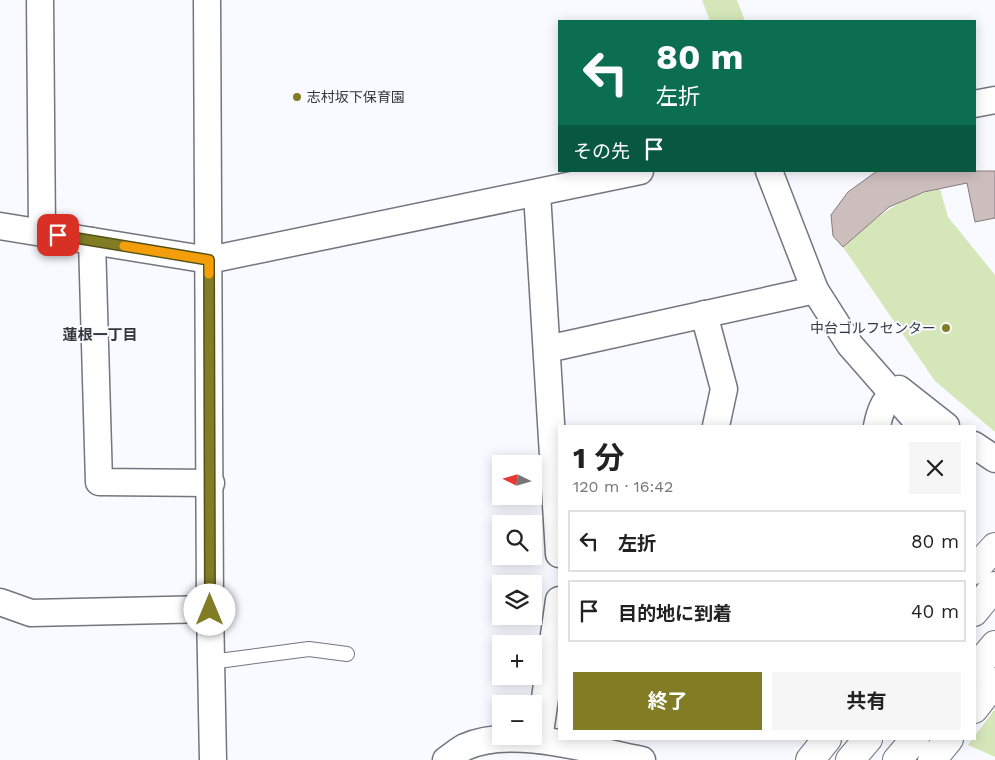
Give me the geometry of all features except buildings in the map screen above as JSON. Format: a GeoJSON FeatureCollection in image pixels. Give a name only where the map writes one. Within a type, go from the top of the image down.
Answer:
{"type":"FeatureCollection","features":[{"type":"Feature","properties":{"kind":"main road"},"geometry":{"type":"LineString","coordinates":[[976,568],[995,547]]}},
{"type":"Feature","properties":{"kind":"main road"},"geometry":{"type":"LineString","coordinates":[[976,610],[995,586]]}},
{"type":"Feature","properties":{"kind":"main road"},"geometry":{"type":"LineString","coordinates":[[976,668],[995,645]]}},
{"type":"Feature","properties":{"kind":"main road"},"geometry":{"type":"LineString","coordinates":[[976,706],[995,682]]}},
{"type":"Feature","properties":{"kind":"main road"},"geometry":{"type":"LineString","coordinates":[[810,760],[826,740]]}},
{"type":"Feature","properties":{"kind":"main road"},"geometry":{"type":"LineString","coordinates":[[850,760],[867,740]]}},
{"type":"Feature","properties":{"kind":"main road"},"geometry":{"type":"LineString","coordinates":[[898,760],[915,740]]}},
{"type":"Feature","properties":{"kind":"main road"},"geometry":{"type":"LineString","coordinates":[[932,760],[948,740]]}},
{"type":"Feature","properties":{"kind":"street"},"geometry":{"type":"LineString","coordinates":[[40,0],[42,232]]}},
{"type":"Feature","properties":{"kind":"street"},"geometry":{"type":"LineString","coordinates":[[207,0],[211,483],[210,610],[213,760]]}},
{"type":"Feature","properties":{"kind":"street"},"geometry":{"type":"LineString","coordinates":[[976,104],[995,100]]}},
{"type":"Feature","properties":{"kind":"street"},"geometry":{"type":"LineString","coordinates":[[0,226],[209,260],[635,172]]}},
{"type":"Feature","properties":{"kind":"street"},"geometry":{"type":"LineString","coordinates":[[769,172],[816,290],[850,345],[890,393],[920,425]]}},
{"type":"Feature","properties":{"kind":"street"},"geometry":{"type":"LineString","coordinates":[[537,193],[558,530]]}},
{"type":"Feature","properties":{"kind":"street"},"geometry":{"type":"LineString","coordinates":[[92,241],[99,482],[211,483]]}},
{"type":"Feature","properties":{"kind":"street"},"geometry":{"type":"LineString","coordinates":[[546,348],[816,290]]}},
{"type":"Feature","properties":{"kind":"street"},"geometry":{"type":"LineString","coordinates":[[704,314],[724,389],[716,425]]}},
{"type":"Feature","properties":{"kind":"street"},"geometry":{"type":"LineString","coordinates":[[877,425],[881,410],[890,393],[899,389],[945,425]]}},
{"type":"Feature","properties":{"kind":"street"},"geometry":{"type":"LineString","coordinates":[[976,446],[995,460]]}},
{"type":"Feature","properties":{"kind":"street"},"geometry":{"type":"LineString","coordinates":[[0,602],[31,613],[210,610]]}},
{"type":"Feature","properties":{"kind":"street"},"geometry":{"type":"LineString","coordinates":[[542,719],[558,607]]}},
{"type":"Feature","properties":{"kind":"street"},"geometry":{"type":"LineString","coordinates":[[446,760],[465,747],[492,740]]}},
{"type":"Feature","properties":{"kind":"street"},"geometry":{"type":"LineString","coordinates":[[542,741],[642,760]]}},
{"type":"Feature","properties":{"kind":"lane"},"geometry":{"type":"LineString","coordinates":[[211,662],[309,649],[347,654]]}},
{"type":"Feature","properties":{"kind":"green space"},"geometry":{"type":"Polygon","coordinates":[[[702,0],[737,0],[745,20],[710,20],[702,0]]]}},
{"type":"Feature","properties":{"kind":"green space","name":"中台ゴルフセンター"},"geometry":{"type":"Polygon","coordinates":[[[940,189],[948,217],[995,275],[995,432],[935,381],[843,247],[876,219],[898,204],[940,189]]]}},
{"type":"Feature","properties":{"kind":"green space"},"geometry":{"type":"Polygon","coordinates":[[[995,709],[995,757],[968,745],[972,740],[976,740],[976,734],[995,709]]]}},
{"type":"Feature","properties":{"kind":"slow traffic"},"geometry":{"type":"LineString","coordinates":[[124,246],[209,260],[209,274]]}},
{"type":"Feature","properties":{"kind":"place","name":"志村坂下保育園"},"geometry":{"type":"Point","coordinates":[297,97]}},
{"type":"Feature","properties":{"kind":"place","name":"中台ゴルフセンター"},"geometry":{"type":"Point","coordinates":[946,328]}},
{"type":"Feature","properties":{"kind":"district","name":"蓮根一丁目"},"geometry":{"type":"Point","coordinates":[100,335]}},
{"type":"Feature","properties":{"kind":"route"},"geometry":{"type":"LineString","coordinates":[[58,235],[209,260],[210,610]]}}]}
